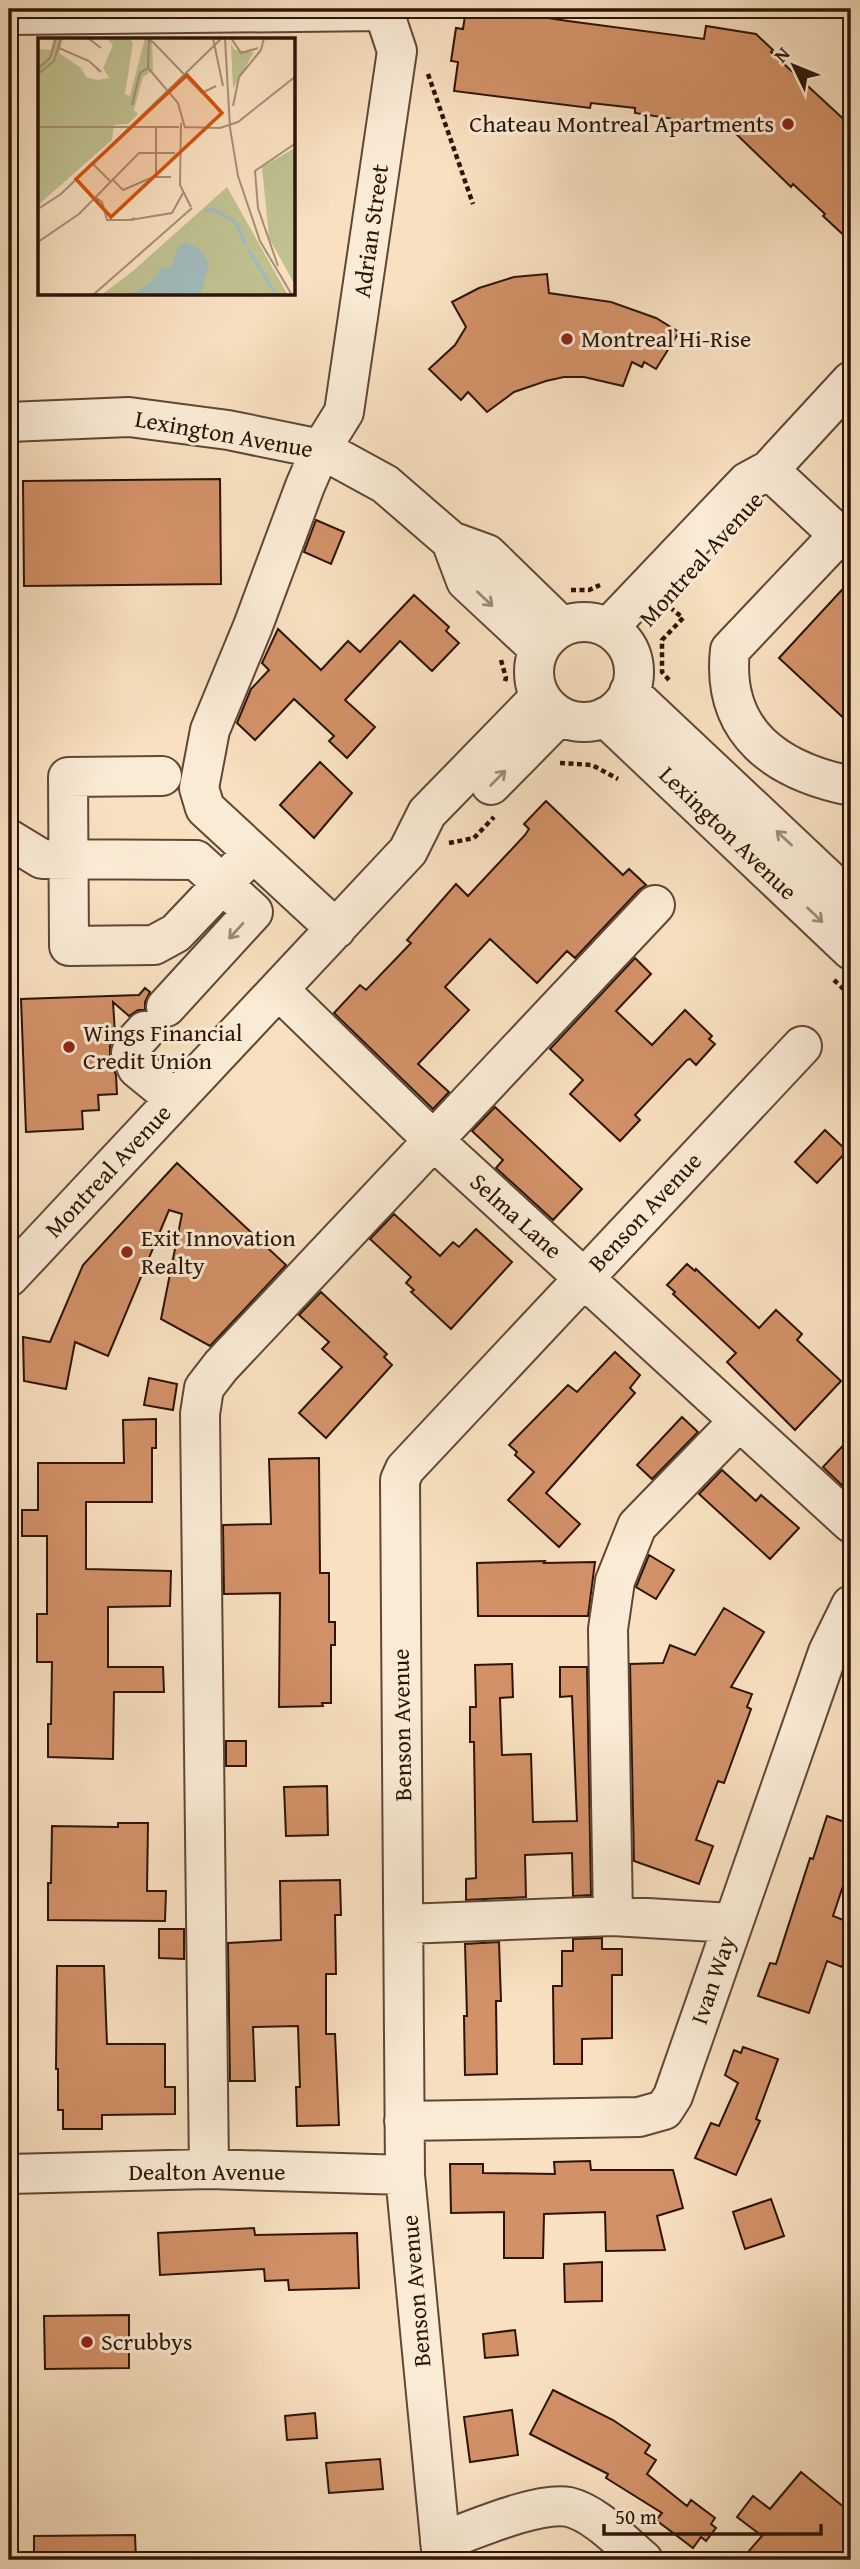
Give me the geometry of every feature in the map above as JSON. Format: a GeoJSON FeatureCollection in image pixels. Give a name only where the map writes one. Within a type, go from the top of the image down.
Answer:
{"type":"FeatureCollection","features":[{"type":"Feature","properties":{"kind":"street"},"geometry":{"type":"LineString","coordinates":[[9,15],[78,11],[383,10]]}},
{"type":"Feature","properties":{"kind":"street","name":"Adrian Street"},"geometry":{"type":"LineString","coordinates":[[336,929],[205,808],[199,788],[210,730],[253,626],[305,486],[321,449],[344,412],[397,51],[383,10]]}},
{"type":"Feature","properties":{"kind":"street","name":"Montreal Avenue"},"geometry":{"type":"LineString","coordinates":[[616,636],[747,482],[769,470],[851,382]]}},
{"type":"Feature","properties":{"kind":"street","name":"Lexington Avenue"},"geometry":{"type":"LineString","coordinates":[[9,422],[129,417],[228,430],[321,449],[385,484],[451,541],[466,581],[550,638]]}},
{"type":"Feature","properties":{"kind":"street"},"geometry":{"type":"LineString","coordinates":[[769,470],[839,535],[730,650],[728,670],[732,701],[749,732],[782,761],[827,781],[851,786]]}},
{"type":"Feature","properties":{"kind":"street"},"geometry":{"type":"LineString","coordinates":[[577,622],[593,623],[616,636],[629,652],[634,667],[617,704],[598,720],[582,722],[550,706],[534,681],[534,664],[550,638],[577,622]]}},
{"type":"Feature","properties":{"kind":"street","name":"Lexington Avenue"},"geometry":{"type":"LineString","coordinates":[[617,704],[851,901]]}},
{"type":"Feature","properties":{"kind":"street","name":"Lexington Avenue"},"geometry":{"type":"LineString","coordinates":[[617,704],[839,962]]}},
{"type":"Feature","properties":{"kind":"street","name":"Montreal Avenue"},"geometry":{"type":"LineString","coordinates":[[9,1277],[408,851],[449,827],[550,706]]}},
{"type":"Feature","properties":{"kind":"street"},"geometry":{"type":"LineString","coordinates":[[40,864],[68,777],[162,776]]}},
{"type":"Feature","properties":{"kind":"street"},"geometry":{"type":"LineString","coordinates":[[9,839],[40,864],[69,946],[154,945],[176,933],[252,853]]}},
{"type":"Feature","properties":{"kind":"street"},"geometry":{"type":"LineString","coordinates":[[40,864],[196,860],[253,912],[135,1042],[131,1054],[138,1068],[175,1099]]}},
{"type":"Feature","properties":{"kind":"street"},"geometry":{"type":"LineString","coordinates":[[209,2169],[200,1414],[204,1388],[221,1366],[655,905]]}},
{"type":"Feature","properties":{"kind":"street","name":"Selma Lane"},"geometry":{"type":"LineString","coordinates":[[279,990],[433,1140],[851,1523]]}},
{"type":"Feature","properties":{"kind":"street","name":"Benson Avenue"},"geometry":{"type":"LineString","coordinates":[[441,2551],[405,2175],[400,1479],[404,1469],[802,1046]]}},
{"type":"Feature","properties":{"kind":"street"},"geometry":{"type":"LineString","coordinates":[[613,1916],[608,1629],[615,1581],[637,1527],[739,1421]]}},
{"type":"Feature","properties":{"kind":"street","name":"Ivan Way"},"geometry":{"type":"LineString","coordinates":[[404,2121],[639,2117],[664,2110],[673,2096],[828,1652],[851,1605]]}},
{"type":"Feature","properties":{"kind":"street"},"geometry":{"type":"LineString","coordinates":[[404,1924],[613,1916],[732,1923]]}},
{"type":"Feature","properties":{"kind":"street","name":"Dealton Avenue"},"geometry":{"type":"LineString","coordinates":[[9,2174],[209,2169],[405,2175]]}},
{"type":"Feature","properties":{"kind":"street"},"geometry":{"type":"LineString","coordinates":[[441,2551],[525,2512],[569,2507],[592,2518],[643,2560]]}},
{"type":"Feature","properties":{"kind":"path"},"geometry":{"type":"LineString","coordinates":[[397,51],[421,52],[473,204]]}},
{"type":"Feature","properties":{"kind":"path"},"geometry":{"type":"LineString","coordinates":[[562,589],[589,590],[610,581]]}},
{"type":"Feature","properties":{"kind":"path"},"geometry":{"type":"LineString","coordinates":[[499,654],[506,678],[502,688]]}},
{"type":"Feature","properties":{"kind":"path"},"geometry":{"type":"LineString","coordinates":[[549,762],[592,765],[621,782]]}},
{"type":"Feature","properties":{"kind":"path"},"geometry":{"type":"LineString","coordinates":[[839,962],[851,996]]}},
{"type":"Feature","properties":{"kind":"building","name":"Chateau Montreal Apartments"},"geometry":{"type":"Polygon","coordinates":[[[466,9],[503,9],[502,11],[568,21],[704,39],[706,26],[756,34],[773,50],[771,52],[851,126],[851,242],[823,216],[825,214],[793,184],[791,187],[730,128],[635,113],[635,108],[591,103],[590,108],[454,91],[458,62],[451,61],[456,28],[463,29],[466,9]]]}},
{"type":"Feature","properties":{"kind":"building","name":"Montreal Hi-Rise"},"geometry":{"type":"Polygon","coordinates":[[[547,274],[549,293],[611,302],[656,318],[679,332],[656,369],[644,362],[642,367],[632,362],[623,386],[584,377],[564,377],[514,392],[487,412],[468,392],[461,400],[429,369],[455,345],[466,327],[452,302],[479,288],[514,277],[547,274]]]}},
{"type":"Feature","properties":{"kind":"building"},"geometry":{"type":"Polygon","coordinates":[[[220,479],[221,584],[24,586],[23,481],[220,479]]]}},
{"type":"Feature","properties":{"kind":"building"},"geometry":{"type":"Polygon","coordinates":[[[316,520],[344,532],[331,564],[304,552],[316,520]]]}},
{"type":"Feature","properties":{"kind":"building"},"geometry":{"type":"Polygon","coordinates":[[[851,580],[851,725],[779,658],[851,580]]]}},
{"type":"Feature","properties":{"kind":"building"},"geometry":{"type":"Polygon","coordinates":[[[414,595],[449,627],[446,631],[459,643],[432,671],[400,641],[345,700],[375,727],[347,758],[329,741],[334,736],[294,699],[255,740],[237,723],[251,689],[269,670],[262,663],[278,629],[321,670],[348,641],[360,652],[414,595]]]}},
{"type":"Feature","properties":{"kind":"building"},"geometry":{"type":"Polygon","coordinates":[[[320,762],[352,793],[314,838],[280,805],[320,762]]]}},
{"type":"Feature","properties":{"kind":"building"},"geometry":{"type":"Polygon","coordinates":[[[546,801],[623,875],[629,869],[646,885],[575,958],[567,951],[537,983],[490,939],[445,987],[469,1010],[418,1064],[449,1092],[433,1109],[334,1013],[360,985],[366,990],[411,943],[407,940],[456,884],[468,896],[525,835],[529,829],[524,824],[546,801]]]}},
{"type":"Feature","properties":{"kind":"building"},"geometry":{"type":"Polygon","coordinates":[[[635,958],[651,974],[616,1011],[652,1045],[685,1010],[712,1036],[709,1039],[715,1044],[696,1065],[690,1059],[687,1060],[635,1115],[640,1120],[620,1141],[570,1094],[583,1080],[550,1049],[635,958]]]}},
{"type":"Feature","properties":{"kind":"building","name":"Wings Financial Credit Union"},"geometry":{"type":"Polygon","coordinates":[[[145,988],[150,992],[145,1002],[145,1010],[138,1010],[129,1016],[113,1002],[115,1034],[110,1046],[110,1060],[116,1075],[117,1094],[98,1095],[99,1110],[82,1111],[83,1129],[26,1132],[21,999],[139,995],[145,988]]]}},
{"type":"Feature","properties":{"kind":"building"},"geometry":{"type":"Polygon","coordinates":[[[495,1107],[582,1189],[553,1220],[496,1168],[503,1160],[472,1131],[495,1107]]]}},
{"type":"Feature","properties":{"kind":"building"},"geometry":{"type":"Polygon","coordinates":[[[825,1130],[847,1151],[817,1183],[795,1162],[825,1130]]]}},
{"type":"Feature","properties":{"kind":"building"},"geometry":{"type":"Polygon","coordinates":[[[177,1163],[286,1265],[210,1346],[161,1319],[182,1214],[169,1210],[108,1356],[75,1342],[66,1389],[24,1381],[23,1337],[50,1342],[83,1265],[177,1163]]]}},
{"type":"Feature","properties":{"kind":"building"},"geometry":{"type":"Polygon","coordinates":[[[394,1214],[440,1256],[453,1242],[459,1247],[476,1229],[512,1262],[451,1329],[411,1292],[414,1290],[406,1283],[411,1277],[370,1239],[394,1214]]]}},
{"type":"Feature","properties":{"kind":"building"},"geometry":{"type":"Polygon","coordinates":[[[687,1264],[695,1271],[696,1269],[759,1328],[776,1310],[802,1334],[797,1340],[841,1381],[795,1430],[727,1362],[736,1353],[673,1294],[675,1292],[667,1285],[687,1264]]]}},
{"type":"Feature","properties":{"kind":"building"},"geometry":{"type":"Polygon","coordinates":[[[321,1292],[387,1354],[384,1357],[392,1365],[326,1438],[299,1413],[342,1367],[322,1349],[329,1342],[299,1315],[321,1292]]]}},
{"type":"Feature","properties":{"kind":"building"},"geometry":{"type":"Polygon","coordinates":[[[615,1352],[640,1375],[630,1388],[635,1393],[546,1493],[580,1524],[559,1547],[508,1500],[534,1472],[515,1455],[517,1452],[509,1445],[568,1385],[577,1392],[615,1352]]]}},
{"type":"Feature","properties":{"kind":"building"},"geometry":{"type":"Polygon","coordinates":[[[149,1378],[177,1384],[173,1410],[144,1405],[149,1378]]]}},
{"type":"Feature","properties":{"kind":"building"},"geometry":{"type":"Polygon","coordinates":[[[682,1417],[698,1432],[652,1479],[637,1465],[682,1417]]]}},
{"type":"Feature","properties":{"kind":"building"},"geometry":{"type":"Polygon","coordinates":[[[156,1419],[156,1448],[152,1448],[152,1502],[86,1502],[86,1569],[171,1571],[170,1606],[108,1607],[108,1667],[163,1667],[164,1692],[114,1692],[113,1759],[48,1757],[52,1662],[37,1662],[37,1614],[47,1614],[47,1536],[22,1536],[22,1510],[38,1510],[38,1463],[124,1463],[123,1420],[156,1419]]]}},
{"type":"Feature","properties":{"kind":"building"},"geometry":{"type":"Polygon","coordinates":[[[851,1437],[851,1494],[823,1467],[851,1437]]]}},
{"type":"Feature","properties":{"kind":"building"},"geometry":{"type":"Polygon","coordinates":[[[319,1458],[320,1573],[329,1573],[329,1622],[335,1622],[335,1645],[331,1645],[331,1703],[322,1703],[323,1706],[279,1707],[280,1593],[224,1594],[223,1525],[271,1524],[269,1459],[319,1458]]]}},
{"type":"Feature","properties":{"kind":"building"},"geometry":{"type":"Polygon","coordinates":[[[722,1470],[756,1501],[761,1495],[799,1528],[770,1559],[699,1494],[722,1470]]]}},
{"type":"Feature","properties":{"kind":"building"},"geometry":{"type":"Polygon","coordinates":[[[649,1555],[674,1570],[656,1599],[636,1587],[649,1555]]]}},
{"type":"Feature","properties":{"kind":"building"},"geometry":{"type":"Polygon","coordinates":[[[545,1561],[544,1563],[595,1562],[588,1616],[478,1616],[477,1563],[545,1561]]]}},
{"type":"Feature","properties":{"kind":"building"},"geometry":{"type":"Polygon","coordinates":[[[724,1608],[764,1632],[731,1687],[752,1694],[747,1707],[751,1709],[724,1783],[718,1781],[696,1840],[713,1846],[699,1884],[634,1861],[630,1664],[663,1663],[670,1645],[695,1655],[724,1608]]]}},
{"type":"Feature","properties":{"kind":"building"},"geometry":{"type":"Polygon","coordinates":[[[512,1664],[513,1697],[500,1698],[502,1755],[531,1754],[533,1822],[577,1821],[572,1696],[560,1697],[560,1667],[587,1667],[591,1895],[573,1896],[572,1853],[525,1855],[526,1897],[466,1900],[466,1879],[476,1878],[474,1742],[470,1742],[470,1707],[476,1707],[475,1665],[512,1664]]]}},
{"type":"Feature","properties":{"kind":"building"},"geometry":{"type":"Polygon","coordinates":[[[226,1741],[246,1741],[246,1766],[226,1766],[226,1741]]]}},
{"type":"Feature","properties":{"kind":"building"},"geometry":{"type":"Polygon","coordinates":[[[327,1786],[328,1835],[286,1836],[284,1787],[327,1786]]]}},
{"type":"Feature","properties":{"kind":"building"},"geometry":{"type":"Polygon","coordinates":[[[827,1816],[851,1824],[851,1862],[833,1916],[851,1923],[851,1943],[842,1967],[827,1961],[809,2013],[758,1996],[770,1963],[776,1964],[810,1858],[813,1859],[827,1816]]]}},
{"type":"Feature","properties":{"kind":"building"},"geometry":{"type":"Polygon","coordinates":[[[118,1823],[148,1823],[147,1891],[166,1891],[165,1921],[48,1920],[52,1826],[118,1827],[118,1823]]]}},
{"type":"Feature","properties":{"kind":"building"},"geometry":{"type":"Polygon","coordinates":[[[340,1880],[341,1915],[335,1915],[336,1974],[326,1974],[326,2034],[335,2034],[339,2125],[297,2126],[296,2087],[300,2087],[298,2026],[253,2027],[255,2081],[230,2081],[228,1943],[281,1940],[280,1881],[340,1880]]]}},
{"type":"Feature","properties":{"kind":"building"},"geometry":{"type":"Polygon","coordinates":[[[159,1929],[184,1929],[184,1959],[159,1958],[159,1929]]]}},
{"type":"Feature","properties":{"kind":"building"},"geometry":{"type":"Polygon","coordinates":[[[602,1938],[602,1949],[622,1949],[622,1975],[612,1975],[612,2038],[582,2039],[582,2064],[554,2064],[553,1986],[562,1986],[562,1951],[573,1951],[573,1939],[602,1938]]]}},
{"type":"Feature","properties":{"kind":"building"},"geometry":{"type":"Polygon","coordinates":[[[499,1942],[501,2001],[496,2001],[497,2074],[465,2075],[465,1944],[499,1942]]]}},
{"type":"Feature","properties":{"kind":"building"},"geometry":{"type":"Polygon","coordinates":[[[57,1966],[104,1966],[107,2044],[165,2044],[165,2087],[175,2087],[175,2114],[102,2115],[102,2129],[63,2129],[63,2110],[58,2110],[56,2069],[57,1966]]]}},
{"type":"Feature","properties":{"kind":"building"},"geometry":{"type":"Polygon","coordinates":[[[743,2047],[778,2059],[756,2119],[760,2121],[736,2175],[695,2158],[711,2123],[719,2126],[738,2083],[725,2075],[734,2050],[741,2053],[743,2047]]]}},
{"type":"Feature","properties":{"kind":"building"},"geometry":{"type":"Polygon","coordinates":[[[590,2161],[591,2170],[673,2170],[683,2208],[657,2216],[665,2250],[606,2251],[605,2212],[544,2214],[543,2258],[504,2258],[504,2212],[451,2213],[450,2164],[483,2164],[483,2173],[555,2174],[554,2162],[590,2161]]]}},
{"type":"Feature","properties":{"kind":"building"},"geometry":{"type":"Polygon","coordinates":[[[771,2199],[784,2236],[745,2249],[733,2212],[771,2199]]]}},
{"type":"Feature","properties":{"kind":"building"},"geometry":{"type":"Polygon","coordinates":[[[254,2228],[255,2235],[357,2233],[359,2288],[289,2290],[288,2280],[265,2281],[264,2269],[160,2275],[158,2233],[254,2228]]]}},
{"type":"Feature","properties":{"kind":"building"},"geometry":{"type":"Polygon","coordinates":[[[602,2262],[602,2301],[565,2302],[564,2264],[602,2262]]]}},
{"type":"Feature","properties":{"kind":"building","name":"Scrubbys"},"geometry":{"type":"Polygon","coordinates":[[[129,2315],[129,2368],[45,2369],[44,2316],[129,2315]]]}},
{"type":"Feature","properties":{"kind":"building"},"geometry":{"type":"Polygon","coordinates":[[[515,2330],[518,2355],[485,2358],[483,2334],[515,2330]]]}},
{"type":"Feature","properties":{"kind":"building"},"geometry":{"type":"Polygon","coordinates":[[[553,2390],[613,2420],[650,2445],[645,2453],[656,2460],[647,2474],[687,2506],[691,2500],[715,2518],[711,2524],[716,2528],[706,2541],[701,2537],[693,2548],[656,2520],[662,2513],[606,2478],[608,2474],[530,2434],[553,2390]]]}},
{"type":"Feature","properties":{"kind":"building"},"geometry":{"type":"Polygon","coordinates":[[[512,2410],[518,2455],[470,2462],[464,2417],[512,2410]]]}},
{"type":"Feature","properties":{"kind":"building"},"geometry":{"type":"Polygon","coordinates":[[[315,2413],[317,2438],[287,2440],[285,2416],[315,2413]]]}},
{"type":"Feature","properties":{"kind":"building"},"geometry":{"type":"Polygon","coordinates":[[[380,2459],[383,2489],[329,2493],[326,2463],[380,2459]]]}},
{"type":"Feature","properties":{"kind":"building"},"geometry":{"type":"Polygon","coordinates":[[[801,2472],[851,2513],[851,2560],[741,2560],[762,2536],[737,2517],[753,2496],[770,2509],[801,2472]]]}},
{"type":"Feature","properties":{"kind":"building"},"geometry":{"type":"Polygon","coordinates":[[[135,2535],[136,2560],[34,2560],[34,2536],[135,2535]]]}},
{"type":"Feature","properties":{"kind":"place","name":"Chateau Montreal Apartments"},"geometry":{"type":"Point","coordinates":[788,124]}},
{"type":"Feature","properties":{"kind":"place","name":"Montreal Hi-Rise"},"geometry":{"type":"Point","coordinates":[567,339]}},
{"type":"Feature","properties":{"kind":"place","name":"Wings Financial Credit Union"},"geometry":{"type":"Point","coordinates":[69,1047]}},
{"type":"Feature","properties":{"kind":"place","name":"Exit Innovation Realty"},"geometry":{"type":"Point","coordinates":[127,1252]}},
{"type":"Feature","properties":{"kind":"place","name":"Scrubbys"},"geometry":{"type":"Point","coordinates":[87,2342]}}]}
